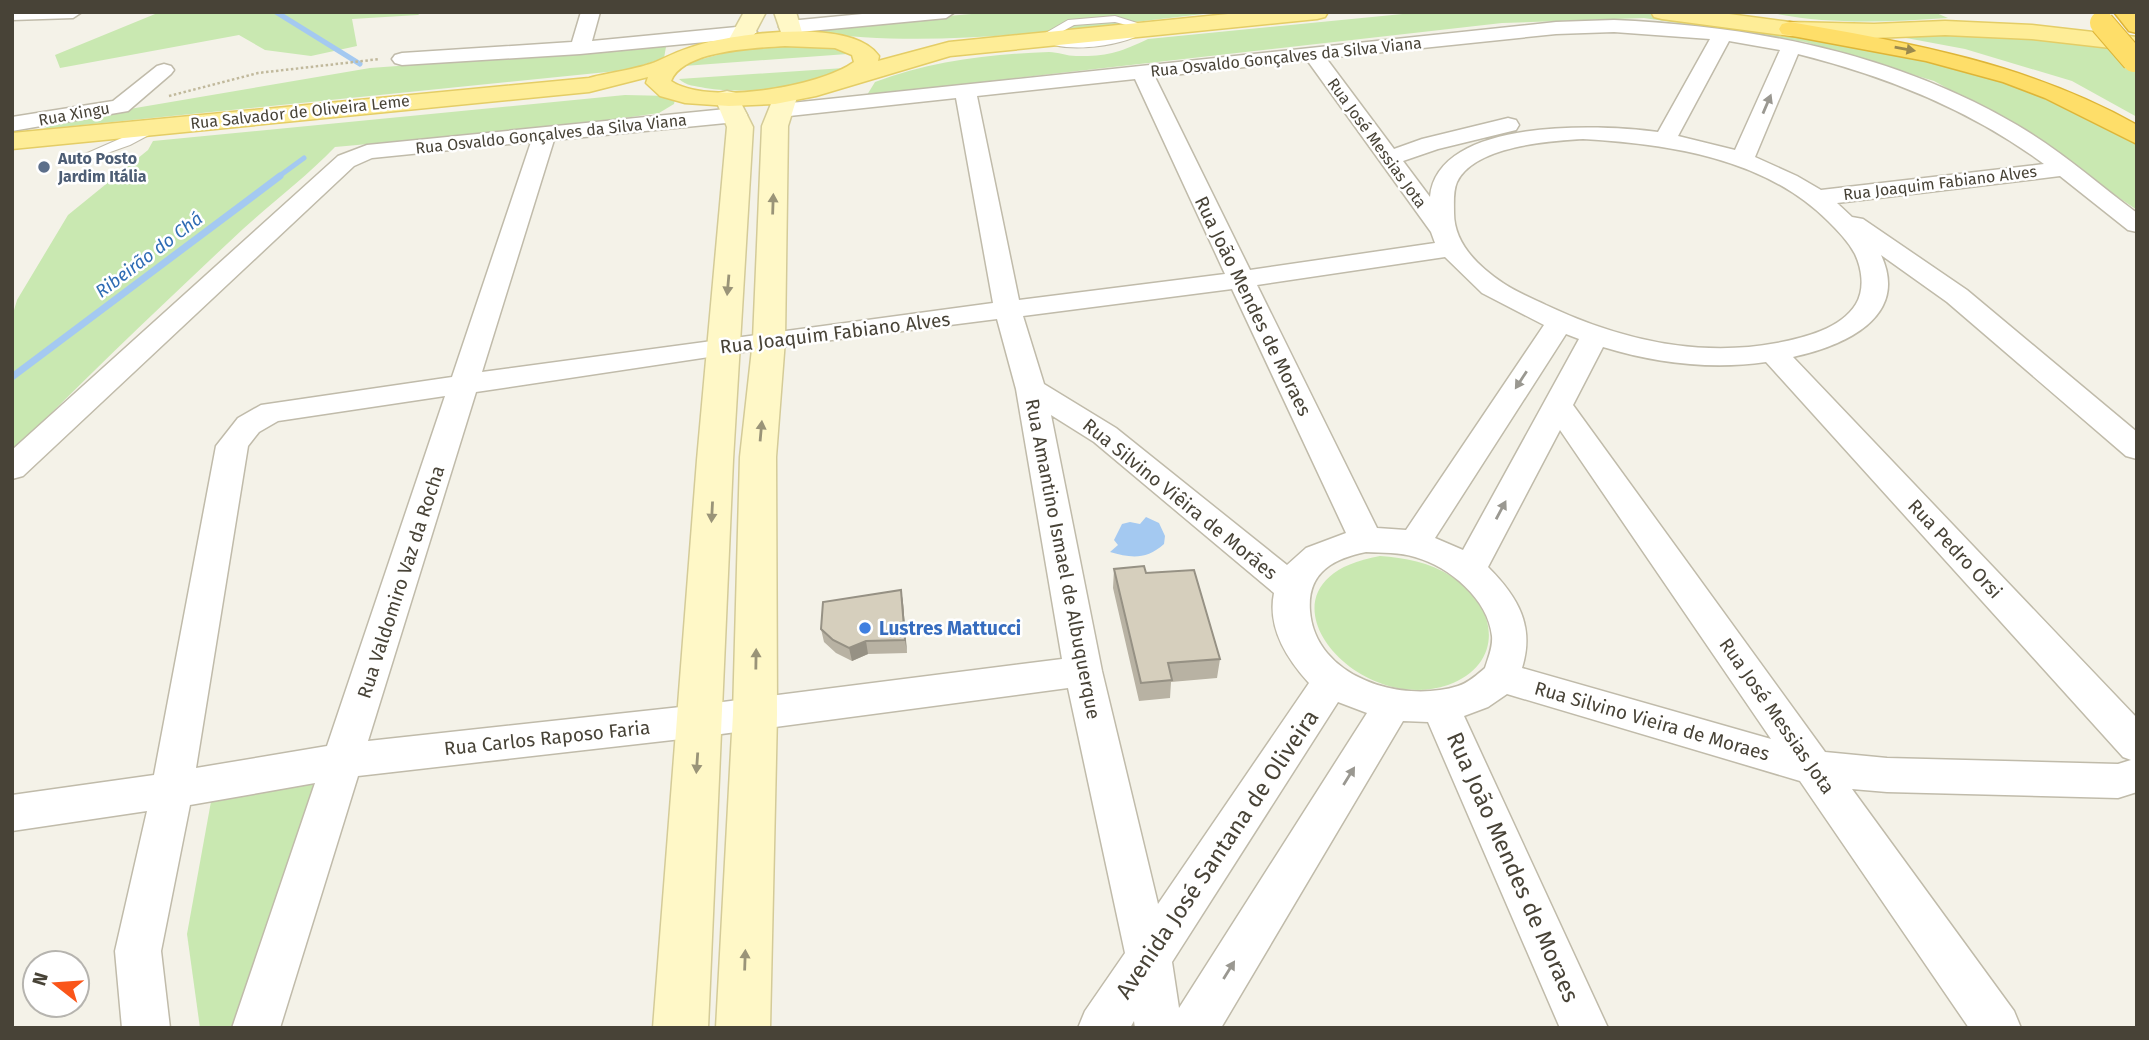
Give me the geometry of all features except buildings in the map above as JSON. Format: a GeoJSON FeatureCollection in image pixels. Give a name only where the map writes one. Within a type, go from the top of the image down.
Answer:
{"type":"FeatureCollection","features":[{"type":"Feature","properties":{"kind":"highway"},"geometry":{"type":"LineString","coordinates":[[2125,12],[2137,26]]}},
{"type":"Feature","properties":{"kind":"highway"},"geometry":{"type":"LineString","coordinates":[[2098,18],[2136,55]]}},
{"type":"Feature","properties":{"kind":"highway"},"geometry":{"type":"LineString","coordinates":[[1791,38],[1940,56],[1989,69],[2081,103],[2137,136]]}},
{"type":"Feature","properties":{"kind":"main road"},"geometry":{"type":"LineString","coordinates":[[674,55],[658,79],[661,87],[731,106],[783,102],[850,76],[949,49],[1317,12]]}},
{"type":"Feature","properties":{"kind":"main road"},"geometry":{"type":"LineString","coordinates":[[1662,12],[1791,38],[1945,27],[2032,32]]}},
{"type":"Feature","properties":{"kind":"main road"},"geometry":{"type":"LineString","coordinates":[[1723,12],[1791,38]]}},
{"type":"Feature","properties":{"kind":"main road"},"geometry":{"type":"LineString","coordinates":[[1950,12],[2136,55]]}},
{"type":"Feature","properties":{"kind":"main road"},"geometry":{"type":"LineString","coordinates":[[589,85],[747,29],[789,26],[861,49],[867,56],[866,65],[850,76]]}},
{"type":"Feature","properties":{"kind":"main road"},"geometry":{"type":"LineString","coordinates":[[846,44],[949,49]]}},
{"type":"Feature","properties":{"kind":"main road"},"geometry":{"type":"LineString","coordinates":[[589,85],[678,93]]}},
{"type":"Feature","properties":{"kind":"main road","name":"Rua Salvador de Oliveira Leme"},"geometry":{"type":"LineString","coordinates":[[12,141],[589,85]]}},
{"type":"Feature","properties":{"kind":"main road"},"geometry":{"type":"LineString","coordinates":[[743,1028],[755,714],[758,457],[769,340],[775,126],[783,102]]}},
{"type":"Feature","properties":{"kind":"main road"},"geometry":{"type":"LineString","coordinates":[[680,1028],[723,348],[740,127],[731,106]]}},
{"type":"Feature","properties":{"kind":"street"},"geometry":{"type":"LineString","coordinates":[[12,14],[72,12]]}},
{"type":"Feature","properties":{"kind":"street"},"geometry":{"type":"LineString","coordinates":[[580,48],[591,12]]}},
{"type":"Feature","properties":{"kind":"street"},"geometry":{"type":"LineString","coordinates":[[789,26],[946,12]]}},
{"type":"Feature","properties":{"kind":"street"},"geometry":{"type":"LineString","coordinates":[[22,33],[52,13]]}},
{"type":"Feature","properties":{"kind":"street","name":"Rua Osvaldo Gonçalves da Silva Viana"},"geometry":{"type":"LineString","coordinates":[[783,102],[965,90],[1602,25],[1791,38],[1956,102],[2010,130],[2137,225]]}},
{"type":"Feature","properties":{"kind":"street"},"geometry":{"type":"LineString","coordinates":[[1668,134],[1722,35]]}},
{"type":"Feature","properties":{"kind":"street"},"geometry":{"type":"LineString","coordinates":[[1742,161],[1791,38]]}},
{"type":"Feature","properties":{"kind":"street"},"geometry":{"type":"LineString","coordinates":[[402,59],[580,48],[674,55]]}},
{"type":"Feature","properties":{"kind":"street","name":"Rua José Messias Jota"},"geometry":{"type":"LineString","coordinates":[[1312,53],[1447,240],[1493,288],[1559,323],[1640,348],[1686,354],[1774,354],[1821,342],[1855,322],[1870,302],[1888,287],[1907,281],[1923,283],[1957,296]]}},
{"type":"Feature","properties":{"kind":"street","name":"Rua Xingu"},"geometry":{"type":"LineString","coordinates":[[12,124],[120,106],[164,70]]}},
{"type":"Feature","properties":{"kind":"street","name":"Rua João Mendes de Moraes"},"geometry":{"type":"LineString","coordinates":[[1142,72],[1366,540]]}},
{"type":"Feature","properties":{"kind":"street","name":"Rua Amantino Ismael de Albuquerque"},"geometry":{"type":"LineString","coordinates":[[965,90],[1008,311],[1031,389],[1083,671],[1148,956],[1159,1028]]}},
{"type":"Feature","properties":{"kind":"street"},"geometry":{"type":"LineString","coordinates":[[644,124],[665,115],[678,93]]}},
{"type":"Feature","properties":{"kind":"street","name":"Rua Osvaldo Gonçalves da Silva Viana"},"geometry":{"type":"LineString","coordinates":[[12,468],[346,161],[367,152],[644,124],[731,106]]}},
{"type":"Feature","properties":{"kind":"street"},"geometry":{"type":"LineString","coordinates":[[1668,134],[1583,132],[1545,134],[1511,141],[1482,151],[1460,165],[1444,182],[1431,184],[1414,180],[1390,162],[1430,144],[1502,126],[1572,120],[1617,121],[1668,134],[1742,161],[1782,178],[1816,198],[1957,296],[2137,449]]}},
{"type":"Feature","properties":{"kind":"street","name":"Rua Valdomiro Vaz da Rocha"},"geometry":{"type":"LineString","coordinates":[[256,1028],[544,136]]}},
{"type":"Feature","properties":{"kind":"street","name":"Rua Joaquim Fabiano Alves"},"geometry":{"type":"LineString","coordinates":[[1816,198],[2063,169]]}},
{"type":"Feature","properties":{"kind":"street"},"geometry":{"type":"LineString","coordinates":[[1444,182],[1447,240]]}},
{"type":"Feature","properties":{"kind":"street"},"geometry":{"type":"LineString","coordinates":[[1816,198],[1861,240],[1874,269],[1873,297],[1870,302]]}},
{"type":"Feature","properties":{"kind":"street","name":"Rua Joaquim Fabiano Alves"},"geometry":{"type":"LineString","coordinates":[[172,790],[232,446],[254,418],[272,412],[769,340],[1240,280],[1447,240]]}},
{"type":"Feature","properties":{"kind":"street"},"geometry":{"type":"LineString","coordinates":[[1414,544],[1559,323]]}},
{"type":"Feature","properties":{"kind":"street"},"geometry":{"type":"LineString","coordinates":[[1469,570],[1595,336]]}},
{"type":"Feature","properties":{"kind":"street","name":"Rua Pedro Orsi"},"geometry":{"type":"LineString","coordinates":[[1774,354],[2137,745]]}},
{"type":"Feature","properties":{"kind":"street","name":"Rua Silvino Viêira de Morães"},"geometry":{"type":"LineString","coordinates":[[1031,389],[1105,435],[1292,588]]}},
{"type":"Feature","properties":{"kind":"street","name":"Rua José Messias Jota"},"geometry":{"type":"LineString","coordinates":[[1558,404],[1997,1028]]}},
{"type":"Feature","properties":{"kind":"street"},"geometry":{"type":"LineString","coordinates":[[1366,540],[1414,544],[1446,555],[1469,570],[1500,603],[1511,637],[1501,677],[1467,700],[1441,707],[1392,706],[1360,696],[1332,680],[1310,661],[1296,640],[1289,617],[1292,588],[1297,577],[1309,563],[1325,552],[1344,544],[1366,540]]}},
{"type":"Feature","properties":{"kind":"street","name":"Rua Carlos Raposo Faria"},"geometry":{"type":"LineString","coordinates":[[12,813],[172,790],[342,761],[699,722],[1083,671]]}},
{"type":"Feature","properties":{"kind":"street","name":"Rua Silvino Vieira de Moraes"},"geometry":{"type":"LineString","coordinates":[[1501,677],[1814,768],[1887,775],[2119,781],[2137,775]]}},
{"type":"Feature","properties":{"kind":"street","name":"Avenida José Santana de Oliveira"},"geometry":{"type":"LineString","coordinates":[[1102,1028],[1332,680]]}},
{"type":"Feature","properties":{"kind":"street"},"geometry":{"type":"LineString","coordinates":[[1194,1028],[1392,706]]}},
{"type":"Feature","properties":{"kind":"street","name":"Rua João Mendes de Moraes"},"geometry":{"type":"LineString","coordinates":[[1441,707],[1584,1028]]}},
{"type":"Feature","properties":{"kind":"street"},"geometry":{"type":"LineString","coordinates":[[146,1028],[138,951],[172,790]]}},
{"type":"Feature","properties":{"kind":"lane"},"geometry":{"type":"LineString","coordinates":[[82,158],[157,127]]}},
{"type":"Feature","properties":{"kind":"path"},"geometry":{"type":"LineString","coordinates":[[120,106],[202,89],[258,73],[379,59]]}},
{"type":"Feature","properties":{"kind":"green space"},"geometry":{"type":"Polygon","coordinates":[[[160,12],[422,12],[418,15],[352,19],[357,46],[311,56],[265,50],[239,35],[60,68],[55,55],[160,12]]]}},
{"type":"Feature","properties":{"kind":"green space"},"geometry":{"type":"Polygon","coordinates":[[[996,12],[1222,12],[965,38],[862,37],[812,32],[862,23],[996,12]]]}},
{"type":"Feature","properties":{"kind":"green space"},"geometry":{"type":"Polygon","coordinates":[[[1423,12],[1635,12],[1774,31],[1987,71],[2047,94],[2137,145],[2137,210],[2005,120],[1934,81],[1805,42],[1644,18],[1502,23],[867,95],[875,82],[960,60],[1049,52],[1096,56],[1148,39],[1423,12]]]}},
{"type":"Feature","properties":{"kind":"green space"},"geometry":{"type":"Polygon","coordinates":[[[1767,12],[1934,12],[1948,18],[1835,21],[1767,12]]]}},
{"type":"Feature","properties":{"kind":"green space"},"geometry":{"type":"Polygon","coordinates":[[[1963,29],[2110,46],[2137,70],[2137,117],[2072,81],[1965,49],[1874,32],[1963,29]]]}},
{"type":"Feature","properties":{"kind":"green space"},"geometry":{"type":"Polygon","coordinates":[[[818,44],[861,53],[684,66],[751,46],[818,44]]]}},
{"type":"Feature","properties":{"kind":"green space"},"geometry":{"type":"Polygon","coordinates":[[[666,47],[664,58],[627,70],[43,129],[59,121],[370,68],[666,47]]]}},
{"type":"Feature","properties":{"kind":"green space"},"geometry":{"type":"Polygon","coordinates":[[[859,67],[853,72],[762,90],[705,88],[679,79],[859,67]]]}},
{"type":"Feature","properties":{"kind":"green space"},"geometry":{"type":"Polygon","coordinates":[[[625,95],[670,96],[675,99],[674,104],[659,113],[569,126],[335,147],[243,229],[12,453],[12,317],[17,300],[68,215],[148,150],[153,141],[625,95]]]}},
{"type":"Feature","properties":{"kind":"green space"},"geometry":{"type":"Polygon","coordinates":[[[1380,556],[1417,562],[1443,571],[1467,588],[1479,602],[1489,634],[1487,649],[1480,663],[1467,675],[1448,685],[1412,690],[1377,682],[1348,665],[1326,642],[1315,616],[1318,591],[1339,570],[1380,556]]]}},
{"type":"Feature","properties":{"kind":"green space"},"geometry":{"type":"Polygon","coordinates":[[[326,781],[242,1028],[200,1028],[187,934],[212,796],[326,781]]]}},
{"type":"Feature","properties":{"kind":"water"},"geometry":{"type":"Polygon","coordinates":[[[1146,517],[1159,523],[1165,536],[1164,544],[1145,555],[1125,556],[1110,552],[1118,545],[1114,540],[1122,524],[1140,524],[1146,517]]]}},
{"type":"Feature","properties":{"kind":"waterway","name":"Ribeirão do Chá"},"geometry":{"type":"LineString","coordinates":[[276,12],[360,64]]}},
{"type":"Feature","properties":{"kind":"waterway","name":"Ribeirão do Chá"},"geometry":{"type":"LineString","coordinates":[[278,177],[304,158]]}},
{"type":"Feature","properties":{"kind":"waterway","name":"Ribeirão do Chá"},"geometry":{"type":"LineString","coordinates":[[12,377],[280,176]]}},
{"type":"Feature","properties":{"kind":"place","name":"Auto Posto Jardim Itália"},"geometry":{"type":"Point","coordinates":[44,167]}},
{"type":"Feature","properties":{"kind":"place","name":"Lustres Mattucci"},"geometry":{"type":"Point","coordinates":[865,628]}}]}
